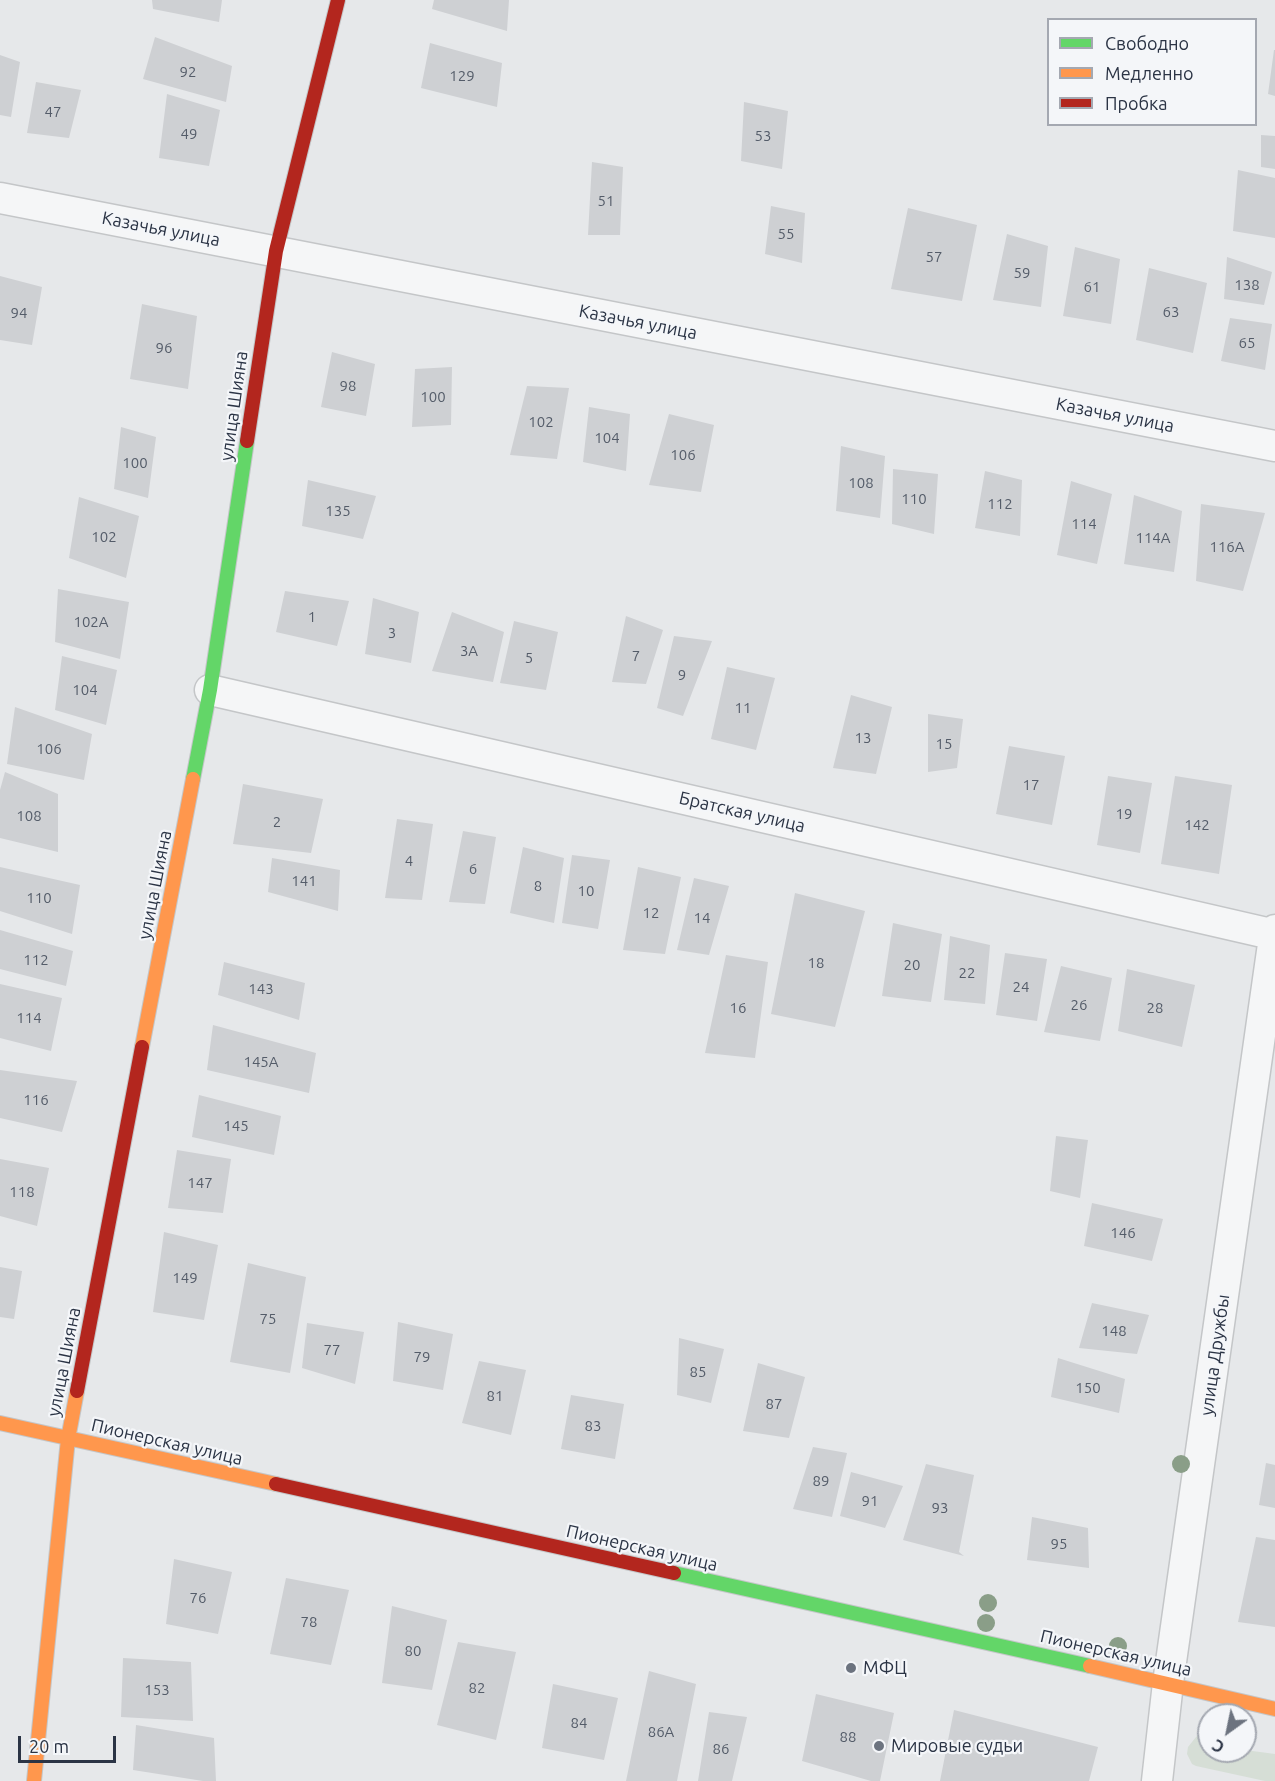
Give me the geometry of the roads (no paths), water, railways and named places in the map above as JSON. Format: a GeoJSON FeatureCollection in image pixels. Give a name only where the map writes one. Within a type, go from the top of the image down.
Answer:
{"type":"FeatureCollection","features":[{"type":"Feature","properties":{"kind":"street","name":"улица Шияна"},"geometry":{"type":"LineString","coordinates":[[34,1781],[68,1439],[210,690],[276,251],[338,0]]}},
{"type":"Feature","properties":{"kind":"street","name":"Казачья улица"},"geometry":{"type":"LineString","coordinates":[[0,198],[1275,446]]}},
{"type":"Feature","properties":{"kind":"street","name":"Братская улица"},"geometry":{"type":"LineString","coordinates":[[210,690],[1275,934]]}},
{"type":"Feature","properties":{"kind":"street","name":"улица Дружбы"},"geometry":{"type":"LineString","coordinates":[[1157,1781],[1168,1683],[1275,930]]}},
{"type":"Feature","properties":{"kind":"street","name":"Пионерская улица"},"geometry":{"type":"LineString","coordinates":[[0,1423],[1168,1683],[1275,1709]]}},
{"type":"Feature","properties":{"kind":"place","name":"МФЦ"},"geometry":{"type":"Point","coordinates":[851,1668]}},
{"type":"Feature","properties":{"kind":"place","name":"Мировые судьи"},"geometry":{"type":"Point","coordinates":[879,1746]}}]}
